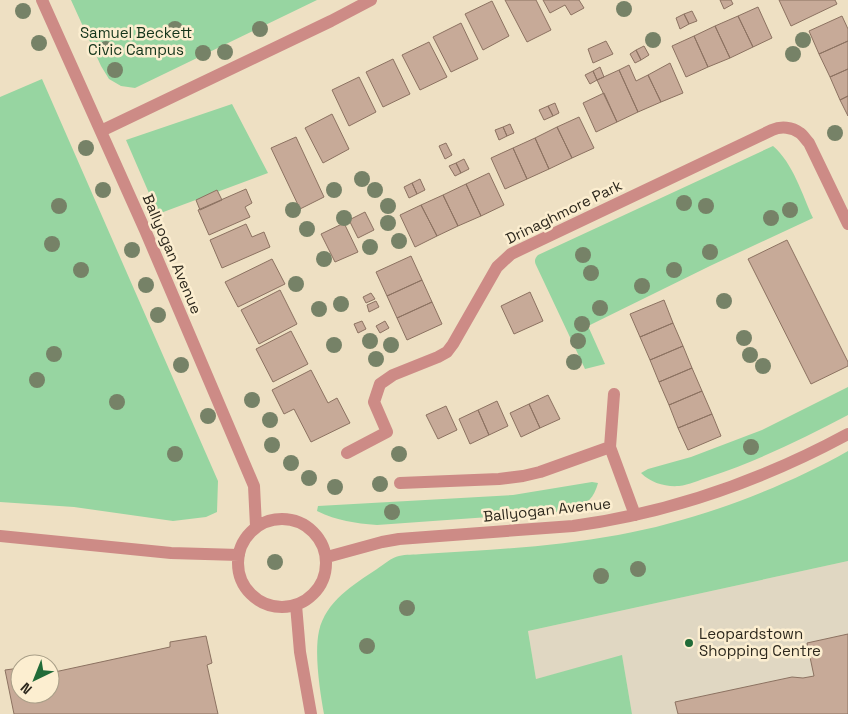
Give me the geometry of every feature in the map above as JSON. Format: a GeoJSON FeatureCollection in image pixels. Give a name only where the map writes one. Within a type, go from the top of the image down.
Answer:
{"type":"FeatureCollection","features":[{"type":"Feature","properties":{"kind":"street","name":"Ballyogan Avenue"},"geometry":{"type":"LineString","coordinates":[[42,0],[101,131],[254,486],[256,526]]}},
{"type":"Feature","properties":{"kind":"street"},"geometry":{"type":"LineString","coordinates":[[101,131],[371,0]]}},
{"type":"Feature","properties":{"kind":"street","name":"Drinaghmore Park"},"geometry":{"type":"LineString","coordinates":[[347,453],[388,432],[374,402],[380,384],[393,376],[446,352],[454,344],[497,267],[511,254],[778,127],[800,132],[809,143],[848,224]]}},
{"type":"Feature","properties":{"kind":"street"},"geometry":{"type":"LineString","coordinates":[[614,394],[610,447],[635,515]]}},
{"type":"Feature","properties":{"kind":"street","name":"Ballyogan Avenue"},"geometry":{"type":"LineString","coordinates":[[327,557],[399,539],[573,526],[635,515],[689,500],[732,485],[820,449],[848,434]]}},
{"type":"Feature","properties":{"kind":"street"},"geometry":{"type":"LineString","coordinates":[[400,483],[499,479],[523,476],[540,472],[610,447]]}},
{"type":"Feature","properties":{"kind":"street"},"geometry":{"type":"LineString","coordinates":[[273,519],[294,519],[310,527],[323,545],[327,557],[326,573],[320,587],[310,598],[296,606],[279,608],[261,602],[252,595],[241,581],[237,562],[239,555],[240,547],[256,526],[273,519]]}},
{"type":"Feature","properties":{"kind":"street"},"geometry":{"type":"LineString","coordinates":[[0,536],[171,553],[239,555]]}},
{"type":"Feature","properties":{"kind":"street"},"geometry":{"type":"LineString","coordinates":[[296,606],[300,652],[311,714]]}},
{"type":"Feature","properties":{"kind":"shaded area","name":"Leopardstown Shopping Centre"},"geometry":{"type":"Polygon","coordinates":[[[848,561],[848,714],[632,714],[622,656],[536,679],[528,631],[848,561]]]}},
{"type":"Feature","properties":{"kind":"green space","name":"Samuel Beckett Civic Campus"},"geometry":{"type":"Polygon","coordinates":[[[71,0],[317,0],[135,88],[121,86],[109,79],[101,66],[71,0]]]}},
{"type":"Feature","properties":{"kind":"green space"},"geometry":{"type":"Polygon","coordinates":[[[42,79],[218,481],[217,512],[206,517],[173,521],[74,507],[0,502],[0,97],[42,79]]]}},
{"type":"Feature","properties":{"kind":"green space"},"geometry":{"type":"Polygon","coordinates":[[[232,104],[268,173],[158,214],[126,140],[232,104]]]}},
{"type":"Feature","properties":{"kind":"green space"},"geometry":{"type":"Polygon","coordinates":[[[773,146],[792,170],[813,218],[588,326],[605,364],[585,369],[536,265],[537,256],[773,146]]]}},
{"type":"Feature","properties":{"kind":"green space"},"geometry":{"type":"Polygon","coordinates":[[[848,387],[848,415],[762,457],[690,484],[679,486],[658,484],[641,473],[648,469],[691,457],[762,430],[848,387]]]}},
{"type":"Feature","properties":{"kind":"green space"},"geometry":{"type":"Polygon","coordinates":[[[848,451],[848,561],[528,631],[536,679],[622,655],[632,714],[324,714],[317,661],[319,631],[323,620],[334,602],[359,581],[393,558],[404,555],[563,543],[647,529],[706,513],[765,491],[794,479],[848,451]]]}},
{"type":"Feature","properties":{"kind":"green space"},"geometry":{"type":"Polygon","coordinates":[[[592,482],[598,483],[592,497],[581,507],[571,511],[377,525],[346,521],[317,511],[318,506],[513,495],[592,482]]]}},
{"type":"Feature","properties":{"kind":"building"},"geometry":{"type":"Polygon","coordinates":[[[505,0],[536,0],[551,30],[527,42],[505,0]]]}},
{"type":"Feature","properties":{"kind":"building"},"geometry":{"type":"Polygon","coordinates":[[[543,0],[579,0],[584,8],[571,15],[565,5],[550,13],[543,0]]]}},
{"type":"Feature","properties":{"kind":"building"},"geometry":{"type":"Polygon","coordinates":[[[720,0],[731,0],[733,4],[724,9],[720,0]]]}},
{"type":"Feature","properties":{"kind":"building"},"geometry":{"type":"Polygon","coordinates":[[[779,0],[835,0],[837,4],[791,26],[779,0]]]}},
{"type":"Feature","properties":{"kind":"building"},"geometry":{"type":"Polygon","coordinates":[[[492,1],[509,36],[483,50],[465,14],[492,1]]]}},
{"type":"Feature","properties":{"kind":"building"},"geometry":{"type":"Polygon","coordinates":[[[758,7],[772,38],[753,47],[738,16],[758,7]]]}},
{"type":"Feature","properties":{"kind":"building"},"geometry":{"type":"Polygon","coordinates":[[[692,11],[697,21],[689,24],[684,14],[692,11]]]}},
{"type":"Feature","properties":{"kind":"building"},"geometry":{"type":"Polygon","coordinates":[[[684,14],[689,24],[680,29],[676,18],[684,14]]]}},
{"type":"Feature","properties":{"kind":"building"},"geometry":{"type":"Polygon","coordinates":[[[738,16],[753,47],[730,58],[715,26],[738,16]]]}},
{"type":"Feature","properties":{"kind":"building"},"geometry":{"type":"Polygon","coordinates":[[[842,16],[848,29],[848,41],[819,54],[809,31],[842,16]]]}},
{"type":"Feature","properties":{"kind":"building"},"geometry":{"type":"Polygon","coordinates":[[[461,23],[478,59],[451,72],[433,37],[461,23]]]}},
{"type":"Feature","properties":{"kind":"building"},"geometry":{"type":"Polygon","coordinates":[[[715,26],[730,58],[708,67],[694,36],[715,26]]]}},
{"type":"Feature","properties":{"kind":"building"},"geometry":{"type":"Polygon","coordinates":[[[694,36],[708,67],[686,77],[672,46],[694,36]]]}},
{"type":"Feature","properties":{"kind":"building"},"geometry":{"type":"Polygon","coordinates":[[[606,41],[613,54],[593,63],[588,49],[606,41]]]}},
{"type":"Feature","properties":{"kind":"building"},"geometry":{"type":"Polygon","coordinates":[[[848,41],[848,69],[830,77],[819,54],[848,41]]]}},
{"type":"Feature","properties":{"kind":"building"},"geometry":{"type":"Polygon","coordinates":[[[429,42],[447,77],[420,90],[402,55],[429,42]]]}},
{"type":"Feature","properties":{"kind":"building"},"geometry":{"type":"Polygon","coordinates":[[[644,46],[649,55],[641,60],[636,50],[644,46]]]}},
{"type":"Feature","properties":{"kind":"building"},"geometry":{"type":"Polygon","coordinates":[[[636,50],[641,60],[635,63],[630,54],[636,50]]]}},
{"type":"Feature","properties":{"kind":"building"},"geometry":{"type":"Polygon","coordinates":[[[393,59],[410,94],[383,107],[366,72],[393,59]]]}},
{"type":"Feature","properties":{"kind":"building"},"geometry":{"type":"Polygon","coordinates":[[[670,63],[683,93],[661,102],[648,75],[670,63]]]}},
{"type":"Feature","properties":{"kind":"building"},"geometry":{"type":"Polygon","coordinates":[[[629,65],[636,81],[648,75],[661,102],[638,112],[619,70],[629,65]]]}},
{"type":"Feature","properties":{"kind":"building"},"geometry":{"type":"Polygon","coordinates":[[[600,67],[604,77],[597,80],[593,71],[600,67]]]}},
{"type":"Feature","properties":{"kind":"building"},"geometry":{"type":"Polygon","coordinates":[[[848,69],[848,96],[840,100],[830,77],[848,69]]]}},
{"type":"Feature","properties":{"kind":"building"},"geometry":{"type":"Polygon","coordinates":[[[619,70],[638,112],[617,122],[597,80],[619,70]]]}},
{"type":"Feature","properties":{"kind":"building"},"geometry":{"type":"Polygon","coordinates":[[[593,71],[597,80],[590,84],[585,75],[593,71]]]}},
{"type":"Feature","properties":{"kind":"building"},"geometry":{"type":"Polygon","coordinates":[[[359,77],[376,112],[349,126],[332,90],[359,77]]]}},
{"type":"Feature","properties":{"kind":"building"},"geometry":{"type":"Polygon","coordinates":[[[604,93],[617,122],[596,132],[583,103],[604,93]]]}},
{"type":"Feature","properties":{"kind":"building"},"geometry":{"type":"Polygon","coordinates":[[[848,96],[848,116],[840,100],[848,96]]]}},
{"type":"Feature","properties":{"kind":"building"},"geometry":{"type":"Polygon","coordinates":[[[555,103],[559,113],[553,116],[548,106],[555,103]]]}},
{"type":"Feature","properties":{"kind":"building"},"geometry":{"type":"Polygon","coordinates":[[[548,106],[553,116],[544,120],[539,110],[548,106]]]}},
{"type":"Feature","properties":{"kind":"building"},"geometry":{"type":"Polygon","coordinates":[[[332,114],[349,149],[323,163],[305,128],[332,114]]]}},
{"type":"Feature","properties":{"kind":"building"},"geometry":{"type":"Polygon","coordinates":[[[579,117],[594,148],[572,158],[557,127],[579,117]]]}},
{"type":"Feature","properties":{"kind":"building"},"geometry":{"type":"Polygon","coordinates":[[[510,124],[514,133],[507,136],[503,127],[510,124]]]}},
{"type":"Feature","properties":{"kind":"building"},"geometry":{"type":"Polygon","coordinates":[[[503,127],[507,136],[499,140],[495,130],[503,127]]]}},
{"type":"Feature","properties":{"kind":"building"},"geometry":{"type":"Polygon","coordinates":[[[557,127],[572,158],[549,169],[535,138],[557,127]]]}},
{"type":"Feature","properties":{"kind":"building"},"geometry":{"type":"Polygon","coordinates":[[[296,137],[324,197],[300,209],[271,148],[296,137]]]}},
{"type":"Feature","properties":{"kind":"building"},"geometry":{"type":"Polygon","coordinates":[[[535,138],[549,169],[527,179],[513,148],[535,138]]]}},
{"type":"Feature","properties":{"kind":"building"},"geometry":{"type":"Polygon","coordinates":[[[446,143],[452,155],[445,159],[439,146],[446,143]]]}},
{"type":"Feature","properties":{"kind":"building"},"geometry":{"type":"Polygon","coordinates":[[[513,148],[527,179],[505,189],[491,158],[513,148]]]}},
{"type":"Feature","properties":{"kind":"building"},"geometry":{"type":"Polygon","coordinates":[[[464,159],[469,169],[461,173],[456,163],[464,159]]]}},
{"type":"Feature","properties":{"kind":"building"},"geometry":{"type":"Polygon","coordinates":[[[456,163],[461,173],[455,176],[449,166],[456,163]]]}},
{"type":"Feature","properties":{"kind":"building"},"geometry":{"type":"Polygon","coordinates":[[[489,173],[504,205],[481,216],[466,184],[489,173]]]}},
{"type":"Feature","properties":{"kind":"building"},"geometry":{"type":"Polygon","coordinates":[[[420,179],[425,190],[417,194],[412,183],[420,179]]]}},
{"type":"Feature","properties":{"kind":"building"},"geometry":{"type":"Polygon","coordinates":[[[412,183],[417,194],[409,198],[404,187],[412,183]]]}},
{"type":"Feature","properties":{"kind":"building"},"geometry":{"type":"Polygon","coordinates":[[[466,184],[481,216],[458,226],[443,195],[466,184]]]}},
{"type":"Feature","properties":{"kind":"building"},"geometry":{"type":"Polygon","coordinates":[[[246,189],[252,203],[245,207],[250,217],[209,235],[198,210],[246,189]]]}},
{"type":"Feature","properties":{"kind":"building"},"geometry":{"type":"Polygon","coordinates":[[[217,190],[222,200],[200,210],[196,200],[217,190]]]}},
{"type":"Feature","properties":{"kind":"building"},"geometry":{"type":"Polygon","coordinates":[[[443,195],[458,226],[437,236],[421,205],[443,195]]]}},
{"type":"Feature","properties":{"kind":"building"},"geometry":{"type":"Polygon","coordinates":[[[421,205],[437,236],[415,247],[400,215],[421,205]]]}},
{"type":"Feature","properties":{"kind":"building"},"geometry":{"type":"Polygon","coordinates":[[[365,212],[374,230],[358,238],[349,220],[365,212]]]}},
{"type":"Feature","properties":{"kind":"building"},"geometry":{"type":"Polygon","coordinates":[[[344,223],[358,252],[335,262],[321,234],[344,223]]]}},
{"type":"Feature","properties":{"kind":"building"},"geometry":{"type":"Polygon","coordinates":[[[246,224],[252,237],[264,232],[270,247],[222,268],[210,240],[246,224]]]}},
{"type":"Feature","properties":{"kind":"building"},"geometry":{"type":"Polygon","coordinates":[[[787,240],[848,362],[848,366],[811,384],[748,259],[787,240]]]}},
{"type":"Feature","properties":{"kind":"building"},"geometry":{"type":"Polygon","coordinates":[[[411,256],[422,280],[387,296],[376,272],[411,256]]]}},
{"type":"Feature","properties":{"kind":"building"},"geometry":{"type":"Polygon","coordinates":[[[272,259],[285,284],[238,307],[225,282],[272,259]]]}},
{"type":"Feature","properties":{"kind":"building"},"geometry":{"type":"Polygon","coordinates":[[[422,280],[432,302],[397,318],[387,296],[422,280]]]}},
{"type":"Feature","properties":{"kind":"building"},"geometry":{"type":"Polygon","coordinates":[[[280,290],[297,324],[259,344],[241,310],[280,290]]]}},
{"type":"Feature","properties":{"kind":"building"},"geometry":{"type":"Polygon","coordinates":[[[530,292],[543,321],[514,334],[501,306],[530,292]]]}},
{"type":"Feature","properties":{"kind":"building"},"geometry":{"type":"Polygon","coordinates":[[[371,293],[375,299],[366,303],[363,297],[371,293]]]}},
{"type":"Feature","properties":{"kind":"building"},"geometry":{"type":"Polygon","coordinates":[[[664,300],[673,323],[640,337],[630,314],[664,300]]]}},
{"type":"Feature","properties":{"kind":"building"},"geometry":{"type":"Polygon","coordinates":[[[376,301],[379,307],[369,312],[367,305],[376,301]]]}},
{"type":"Feature","properties":{"kind":"building"},"geometry":{"type":"Polygon","coordinates":[[[432,302],[442,324],[407,340],[397,318],[432,302]]]}},
{"type":"Feature","properties":{"kind":"building"},"geometry":{"type":"Polygon","coordinates":[[[362,321],[366,329],[358,333],[354,324],[362,321]]]}},
{"type":"Feature","properties":{"kind":"building"},"geometry":{"type":"Polygon","coordinates":[[[385,321],[389,328],[380,333],[376,326],[385,321]]]}},
{"type":"Feature","properties":{"kind":"building"},"geometry":{"type":"Polygon","coordinates":[[[673,323],[683,346],[650,360],[640,337],[673,323]]]}},
{"type":"Feature","properties":{"kind":"building"},"geometry":{"type":"Polygon","coordinates":[[[291,331],[308,364],[273,382],[256,349],[291,331]]]}},
{"type":"Feature","properties":{"kind":"building"},"geometry":{"type":"Polygon","coordinates":[[[683,346],[692,368],[659,382],[650,360],[683,346]]]}},
{"type":"Feature","properties":{"kind":"building"},"geometry":{"type":"Polygon","coordinates":[[[692,368],[702,391],[669,405],[659,382],[692,368]]]}},
{"type":"Feature","properties":{"kind":"building"},"geometry":{"type":"Polygon","coordinates":[[[311,370],[328,403],[337,398],[350,423],[311,442],[294,409],[284,414],[272,390],[311,370]]]}},
{"type":"Feature","properties":{"kind":"building"},"geometry":{"type":"Polygon","coordinates":[[[702,391],[712,414],[678,428],[669,405],[702,391]]]}},
{"type":"Feature","properties":{"kind":"building"},"geometry":{"type":"Polygon","coordinates":[[[548,395],[560,419],[540,428],[529,404],[548,395]]]}},
{"type":"Feature","properties":{"kind":"building"},"geometry":{"type":"Polygon","coordinates":[[[497,401],[508,426],[489,435],[478,410],[497,401]]]}},
{"type":"Feature","properties":{"kind":"building"},"geometry":{"type":"Polygon","coordinates":[[[529,404],[540,428],[521,437],[510,413],[529,404]]]}},
{"type":"Feature","properties":{"kind":"building"},"geometry":{"type":"Polygon","coordinates":[[[446,406],[457,430],[438,439],[426,415],[446,406]]]}},
{"type":"Feature","properties":{"kind":"building"},"geometry":{"type":"Polygon","coordinates":[[[478,410],[489,435],[470,444],[459,419],[478,410]]]}},
{"type":"Feature","properties":{"kind":"building"},"geometry":{"type":"Polygon","coordinates":[[[712,414],[721,436],[688,450],[678,428],[712,414]]]}},
{"type":"Feature","properties":{"kind":"building"},"geometry":{"type":"Polygon","coordinates":[[[848,634],[848,714],[678,714],[675,702],[792,677],[814,676],[807,643],[848,634]]]}},
{"type":"Feature","properties":{"kind":"building"},"geometry":{"type":"Polygon","coordinates":[[[206,636],[212,663],[207,665],[218,714],[14,714],[12,704],[60,704],[60,671],[170,647],[170,642],[206,636]]]}},
{"type":"Feature","properties":{"kind":"building"},"geometry":{"type":"Polygon","coordinates":[[[10,669],[10,694],[5,670],[10,669]]]}},
{"type":"Feature","properties":{"kind":"place","name":"Leopardstown Shopping Centre"},"geometry":{"type":"Point","coordinates":[689,643]}}]}
